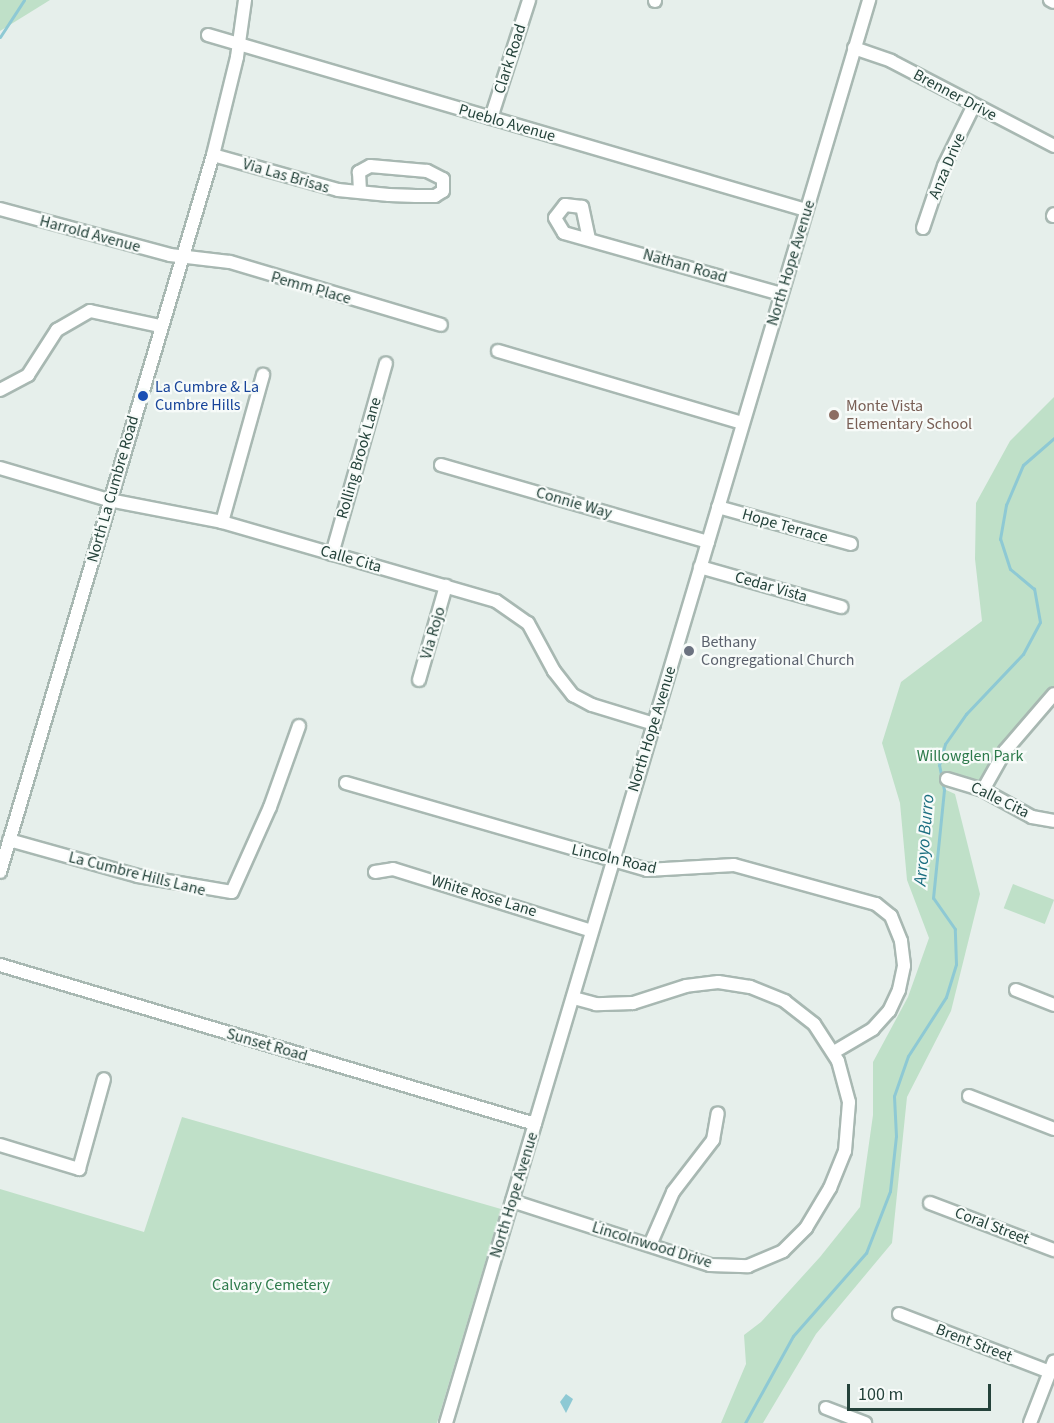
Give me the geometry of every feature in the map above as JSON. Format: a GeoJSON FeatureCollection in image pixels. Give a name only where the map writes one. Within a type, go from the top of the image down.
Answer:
{"type":"FeatureCollection","features":[{"type":"Feature","properties":{"kind":"street","name":"North La Cumbre Road"},"geometry":{"type":"LineString","coordinates":[[0,872],[180,256],[213,155],[239,44],[245,0]]}},
{"type":"Feature","properties":{"kind":"street","name":"Clark Road"},"geometry":{"type":"LineString","coordinates":[[491,118],[529,0]]}},
{"type":"Feature","properties":{"kind":"street","name":"North Hope Avenue"},"geometry":{"type":"LineString","coordinates":[[446,1423],[869,0]]}},
{"type":"Feature","properties":{"kind":"street","name":"Pueblo Avenue"},"geometry":{"type":"LineString","coordinates":[[208,35],[806,210]]}},
{"type":"Feature","properties":{"kind":"street","name":"Brenner Drive"},"geometry":{"type":"LineString","coordinates":[[854,48],[891,61],[1054,146]]}},
{"type":"Feature","properties":{"kind":"street","name":"Anza Drive"},"geometry":{"type":"LineString","coordinates":[[923,228],[944,166],[974,105]]}},
{"type":"Feature","properties":{"kind":"street","name":"Via Las Brisas"},"geometry":{"type":"LineString","coordinates":[[213,155],[320,186],[360,192],[435,196],[444,190],[443,180],[427,171],[370,166],[359,172],[360,192]]}},
{"type":"Feature","properties":{"kind":"street","name":"Harrold Avenue"},"geometry":{"type":"LineString","coordinates":[[0,209],[180,256]]}},
{"type":"Feature","properties":{"kind":"street","name":"Nathan Road"},"geometry":{"type":"LineString","coordinates":[[589,239],[782,294]]}},
{"type":"Feature","properties":{"kind":"street","name":"Pemm Place"},"geometry":{"type":"LineString","coordinates":[[180,256],[230,262],[441,325]]}},
{"type":"Feature","properties":{"kind":"street"},"geometry":{"type":"LineString","coordinates":[[0,390],[28,375],[57,330],[90,312],[160,327]]}},
{"type":"Feature","properties":{"kind":"street"},"geometry":{"type":"LineString","coordinates":[[498,351],[742,423]]}},
{"type":"Feature","properties":{"kind":"street","name":"Rolling Brook Lane"},"geometry":{"type":"LineString","coordinates":[[332,554],[386,363]]}},
{"type":"Feature","properties":{"kind":"street"},"geometry":{"type":"LineString","coordinates":[[222,522],[263,375]]}},
{"type":"Feature","properties":{"kind":"street","name":"Connie Way"},"geometry":{"type":"LineString","coordinates":[[441,465],[708,542]]}},
{"type":"Feature","properties":{"kind":"street","name":"Calle Cita"},"geometry":{"type":"LineString","coordinates":[[0,468],[109,500],[222,522],[446,586],[516,611],[535,631],[563,684],[582,700],[654,724]]}},
{"type":"Feature","properties":{"kind":"street","name":"Hope Terrace"},"geometry":{"type":"LineString","coordinates":[[718,507],[851,544]]}},
{"type":"Feature","properties":{"kind":"street","name":"Cedar Vista"},"geometry":{"type":"LineString","coordinates":[[700,567],[841,607]]}},
{"type":"Feature","properties":{"kind":"street","name":"Via Rojo"},"geometry":{"type":"LineString","coordinates":[[419,680],[446,586]]}},
{"type":"Feature","properties":{"kind":"street"},"geometry":{"type":"LineString","coordinates":[[983,790],[1012,742],[1054,694]]}},
{"type":"Feature","properties":{"kind":"street","name":"La Cumbre Hills Lane"},"geometry":{"type":"LineString","coordinates":[[9,840],[138,876],[232,892],[270,807],[299,726]]}},
{"type":"Feature","properties":{"kind":"street","name":"Calle Cita"},"geometry":{"type":"LineString","coordinates":[[947,779],[983,790],[1032,817],[1054,821]]}},
{"type":"Feature","properties":{"kind":"street","name":"Lincoln Road"},"geometry":{"type":"LineString","coordinates":[[346,783],[613,862],[661,871],[722,864],[757,868],[871,902],[884,909],[896,924],[901,941],[904,966],[899,990],[889,1011],[873,1029],[834,1052]]}},
{"type":"Feature","properties":{"kind":"street","name":"White Rose Lane"},"geometry":{"type":"LineString","coordinates":[[375,872],[393,869],[592,931]]}},
{"type":"Feature","properties":{"kind":"street","name":"Sunset Road"},"geometry":{"type":"LineString","coordinates":[[0,965],[535,1124]]}},
{"type":"Feature","properties":{"kind":"street","name":"Lincolnwood Drive"},"geometry":{"type":"LineString","coordinates":[[512,1201],[710,1265],[734,1267],[772,1257],[793,1243],[819,1209],[844,1151],[849,1102],[834,1052],[800,1011],[768,992],[736,984],[700,984],[615,1005],[573,998]]}},
{"type":"Feature","properties":{"kind":"street"},"geometry":{"type":"LineString","coordinates":[[1016,990],[1054,1005]]}},
{"type":"Feature","properties":{"kind":"street"},"geometry":{"type":"LineString","coordinates":[[0,1145],[80,1169],[104,1079]]}},
{"type":"Feature","properties":{"kind":"street"},"geometry":{"type":"LineString","coordinates":[[969,1096],[1054,1129]]}},
{"type":"Feature","properties":{"kind":"street"},"geometry":{"type":"LineString","coordinates":[[650,1245],[673,1192],[713,1140],[718,1113]]}},
{"type":"Feature","properties":{"kind":"street","name":"Coral Street"},"geometry":{"type":"LineString","coordinates":[[930,1203],[1054,1250]]}},
{"type":"Feature","properties":{"kind":"street","name":"Brent Street"},"geometry":{"type":"LineString","coordinates":[[899,1314],[1052,1367]]}},
{"type":"Feature","properties":{"kind":"street"},"geometry":{"type":"LineString","coordinates":[[1030,1423],[1052,1367]]}},
{"type":"Feature","properties":{"kind":"street"},"geometry":{"type":"LineString","coordinates":[[826,1408],[865,1423]]}},
{"type":"Feature","properties":{"kind":"green space"},"geometry":{"type":"Polygon","coordinates":[[[0,0],[50,0],[0,31],[0,0]]]}},
{"type":"Feature","properties":{"kind":"green space","name":"Willowglen Park"},"geometry":{"type":"Polygon","coordinates":[[[1054,397],[1054,694],[983,790],[947,779],[944,789],[955,794],[980,894],[951,1011],[907,1097],[892,1243],[816,1334],[763,1423],[721,1423],[746,1364],[744,1335],[761,1322],[820,1257],[860,1207],[873,1115],[873,1062],[908,997],[929,938],[907,880],[900,803],[882,743],[901,682],[982,621],[975,559],[976,503],[1010,441],[1054,397]]]}},
{"type":"Feature","properties":{"kind":"green space"},"geometry":{"type":"Polygon","coordinates":[[[1013,884],[1054,900],[1045,924],[1004,908],[1013,884]]]}},
{"type":"Feature","properties":{"kind":"green space","name":"Calvary Cemetery"},"geometry":{"type":"Polygon","coordinates":[[[182,1117],[501,1209],[437,1423],[0,1423],[0,1189],[144,1232],[182,1117]]]}},
{"type":"Feature","properties":{"kind":"water"},"geometry":{"type":"Polygon","coordinates":[[[566,1394],[573,1399],[566,1413],[560,1402],[566,1394]]]}},
{"type":"Feature","properties":{"kind":"waterway"},"geometry":{"type":"LineString","coordinates":[[0,37],[24,0]]}},
{"type":"Feature","properties":{"kind":"waterway","name":"Arroyo Burro"},"geometry":{"type":"LineString","coordinates":[[745,1423],[793,1336],[866,1253],[890,1191],[896,1136],[894,1096],[908,1056],[946,997],[956,964],[955,929],[933,898],[944,790],[939,765],[945,744],[966,714],[1023,654],[1040,622],[1034,589],[1010,569],[1000,539],[1006,505],[1023,465],[1054,438]]}},
{"type":"Feature","properties":{"kind":"place","name":"La Cumbre & La Cumbre Hills"},"geometry":{"type":"Point","coordinates":[143,396]}},
{"type":"Feature","properties":{"kind":"place","name":"Monte Vista Elementary School"},"geometry":{"type":"Point","coordinates":[834,415]}},
{"type":"Feature","properties":{"kind":"place","name":"Bethany Congregational Church"},"geometry":{"type":"Point","coordinates":[689,651]}}]}
